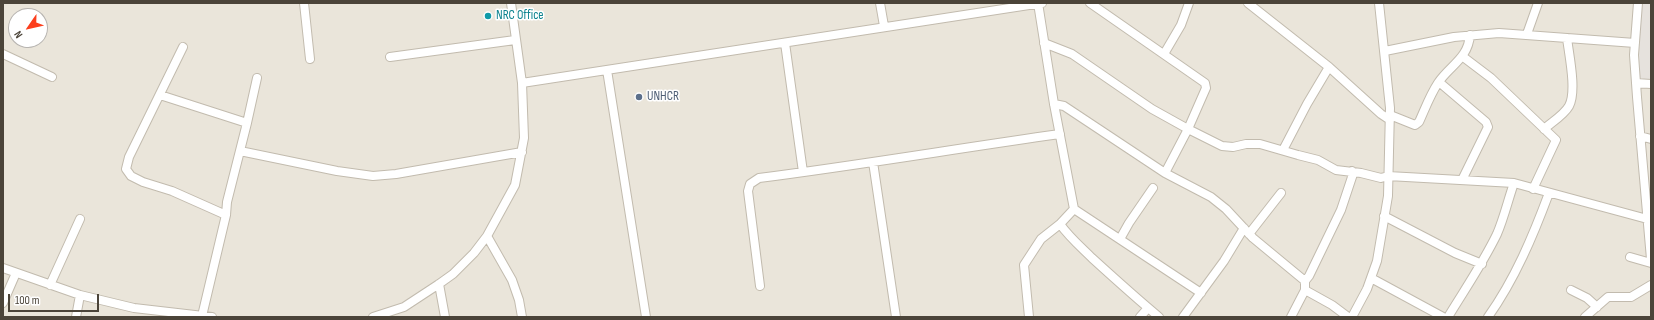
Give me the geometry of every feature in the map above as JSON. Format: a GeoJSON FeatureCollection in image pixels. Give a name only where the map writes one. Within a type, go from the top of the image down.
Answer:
{"type":"FeatureCollection","features":[{"type":"Feature","properties":{"kind":"street"},"geometry":{"type":"LineString","coordinates":[[304,3],[310,59]]}},
{"type":"Feature","properties":{"kind":"street"},"geometry":{"type":"LineString","coordinates":[[374,317],[404,307],[453,274],[474,253],[487,236],[515,185],[524,138],[522,82],[511,3]]}},
{"type":"Feature","properties":{"kind":"street"},"geometry":{"type":"LineString","coordinates":[[880,3],[884,26]]}},
{"type":"Feature","properties":{"kind":"street"},"geometry":{"type":"LineString","coordinates":[[522,82],[1040,3],[1044,43],[1054,104],[1074,209],[1200,293]]}},
{"type":"Feature","properties":{"kind":"street"},"geometry":{"type":"LineString","coordinates":[[1090,3],[1107,17],[1206,83],[1206,88],[1188,129],[1165,173]]}},
{"type":"Feature","properties":{"kind":"street"},"geometry":{"type":"LineString","coordinates":[[1164,54],[1181,25],[1189,3]]}},
{"type":"Feature","properties":{"kind":"street"},"geometry":{"type":"LineString","coordinates":[[1248,3],[1329,67],[1381,114],[1415,126],[1419,122],[1438,82],[1462,56],[1469,44],[1470,35]]}},
{"type":"Feature","properties":{"kind":"street"},"geometry":{"type":"LineString","coordinates":[[1352,317],[1367,289],[1371,278],[1376,261],[1388,196],[1390,118],[1385,51],[1379,3]]}},
{"type":"Feature","properties":{"kind":"street"},"geometry":{"type":"LineString","coordinates":[[1527,34],[1538,3]]}},
{"type":"Feature","properties":{"kind":"street"},"geometry":{"type":"LineString","coordinates":[[1638,3],[1635,43],[1636,83],[1640,136],[1650,219],[1651,258]]}},
{"type":"Feature","properties":{"kind":"street"},"geometry":{"type":"LineString","coordinates":[[1385,51],[1447,38],[1499,33],[1635,43]]}},
{"type":"Feature","properties":{"kind":"street"},"geometry":{"type":"LineString","coordinates":[[1544,129],[1568,108],[1572,100],[1572,83],[1567,38]]}},
{"type":"Feature","properties":{"kind":"street"},"geometry":{"type":"LineString","coordinates":[[390,57],[515,40]]}},
{"type":"Feature","properties":{"kind":"street"},"geometry":{"type":"LineString","coordinates":[[785,43],[803,172]]}},
{"type":"Feature","properties":{"kind":"street"},"geometry":{"type":"LineString","coordinates":[[1044,43],[1072,54],[1152,109],[1222,146],[1234,147],[1246,144],[1260,144],[1318,160],[1336,170],[1352,171],[1381,178],[1388,176],[1432,180],[1514,183],[1650,219]]}},
{"type":"Feature","properties":{"kind":"street"},"geometry":{"type":"LineString","coordinates":[[183,47],[129,157],[126,169],[131,176],[143,182],[172,191],[226,215]]}},
{"type":"Feature","properties":{"kind":"street"},"geometry":{"type":"LineString","coordinates":[[3,54],[52,77]]}},
{"type":"Feature","properties":{"kind":"street"},"geometry":{"type":"LineString","coordinates":[[1462,56],[1491,78],[1556,140],[1533,189]]}},
{"type":"Feature","properties":{"kind":"street"},"geometry":{"type":"LineString","coordinates":[[1283,150],[1307,104],[1329,67]]}},
{"type":"Feature","properties":{"kind":"street"},"geometry":{"type":"LineString","coordinates":[[607,70],[646,317]]}},
{"type":"Feature","properties":{"kind":"street"},"geometry":{"type":"LineString","coordinates":[[198,316],[226,215],[227,202],[248,123],[257,78]]}},
{"type":"Feature","properties":{"kind":"street"},"geometry":{"type":"LineString","coordinates":[[1438,82],[1486,122],[1488,127],[1462,180]]}},
{"type":"Feature","properties":{"kind":"street"},"geometry":{"type":"LineString","coordinates":[[1636,83],[1651,84]]}},
{"type":"Feature","properties":{"kind":"street"},"geometry":{"type":"LineString","coordinates":[[160,95],[248,123]]}},
{"type":"Feature","properties":{"kind":"street"},"geometry":{"type":"LineString","coordinates":[[1054,104],[1064,106],[1165,173],[1211,197],[1305,286],[1348,317]]}},
{"type":"Feature","properties":{"kind":"street"},"geometry":{"type":"LineString","coordinates":[[760,286],[748,190],[750,184],[759,178],[1060,134]]}},
{"type":"Feature","properties":{"kind":"street"},"geometry":{"type":"LineString","coordinates":[[1640,136],[1651,139]]}},
{"type":"Feature","properties":{"kind":"street"},"geometry":{"type":"LineString","coordinates":[[240,151],[337,171],[373,176],[396,174],[522,152]]}},
{"type":"Feature","properties":{"kind":"street"},"geometry":{"type":"LineString","coordinates":[[873,162],[896,317]]}},
{"type":"Feature","properties":{"kind":"street"},"geometry":{"type":"LineString","coordinates":[[1291,317],[1341,210],[1353,174],[1352,171]]}},
{"type":"Feature","properties":{"kind":"street"},"geometry":{"type":"LineString","coordinates":[[1371,278],[1449,316],[1465,288],[1482,264],[1498,232],[1514,183]]}},
{"type":"Feature","properties":{"kind":"street"},"geometry":{"type":"LineString","coordinates":[[1120,239],[1128,223],[1153,188]]}},
{"type":"Feature","properties":{"kind":"street"},"geometry":{"type":"LineString","coordinates":[[1488,317],[1509,284],[1519,264],[1549,193]]}},
{"type":"Feature","properties":{"kind":"street"},"geometry":{"type":"LineString","coordinates":[[1183,317],[1246,231],[1281,194]]}},
{"type":"Feature","properties":{"kind":"street"},"geometry":{"type":"LineString","coordinates":[[1029,317],[1024,264],[1041,238],[1060,224],[1074,209]]}},
{"type":"Feature","properties":{"kind":"street"},"geometry":{"type":"LineString","coordinates":[[1384,216],[1455,253],[1482,264]]}},
{"type":"Feature","properties":{"kind":"street"},"geometry":{"type":"LineString","coordinates":[[50,285],[80,219]]}},
{"type":"Feature","properties":{"kind":"street"},"geometry":{"type":"LineString","coordinates":[[1060,224],[1096,262],[1159,317]]}},
{"type":"Feature","properties":{"kind":"street"},"geometry":{"type":"LineString","coordinates":[[487,236],[512,280],[519,300],[522,317]]}},
{"type":"Feature","properties":{"kind":"street"},"geometry":{"type":"LineString","coordinates":[[1630,257],[1651,263]]}},
{"type":"Feature","properties":{"kind":"street"},"geometry":{"type":"LineString","coordinates":[[3,268],[80,295],[134,308],[212,317]]}},
{"type":"Feature","properties":{"kind":"street"},"geometry":{"type":"LineString","coordinates":[[3,303],[16,273]]}},
{"type":"Feature","properties":{"kind":"street"},"geometry":{"type":"LineString","coordinates":[[439,284],[444,317]]}},
{"type":"Feature","properties":{"kind":"street"},"geometry":{"type":"LineString","coordinates":[[1585,317],[1608,296],[1631,297],[1651,285]]}},
{"type":"Feature","properties":{"kind":"street"},"geometry":{"type":"LineString","coordinates":[[1571,290],[1587,298],[1597,307]]}},
{"type":"Feature","properties":{"kind":"street"},"geometry":{"type":"LineString","coordinates":[[76,317],[80,295]]}},
{"type":"Feature","properties":{"kind":"street"},"geometry":{"type":"LineString","coordinates":[[1140,317],[1148,308]]}},
{"type":"Feature","properties":{"kind":"shaded area"},"geometry":{"type":"Polygon","coordinates":[[[3,3],[1642,3],[1637,78],[1651,80],[1651,317],[3,317],[3,3]]]}},
{"type":"Feature","properties":{"kind":"shaded area"},"geometry":{"type":"Polygon","coordinates":[[[1642,3],[1651,3],[1651,80],[1637,79],[1642,3]]]}},
{"type":"Feature","properties":{"kind":"place","name":"NRC Office"},"geometry":{"type":"Point","coordinates":[488,16]}},
{"type":"Feature","properties":{"kind":"place","name":"UNHCR"},"geometry":{"type":"Point","coordinates":[639,97]}}]}
